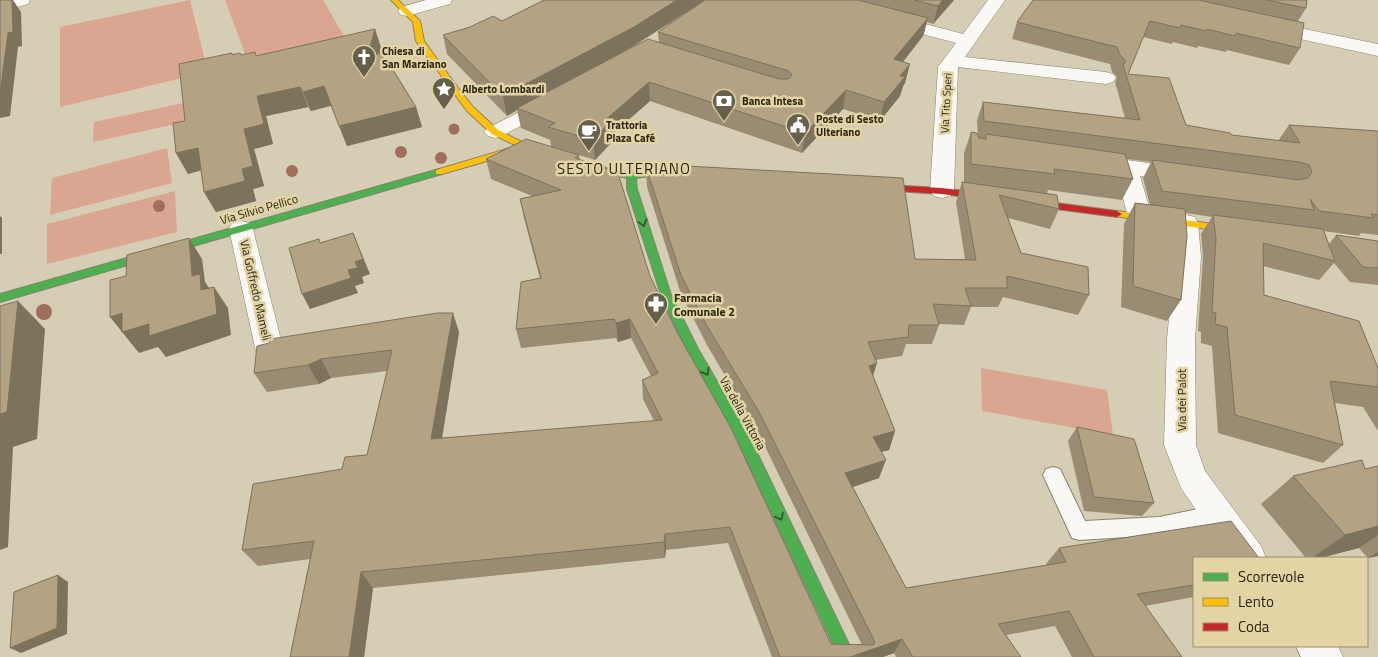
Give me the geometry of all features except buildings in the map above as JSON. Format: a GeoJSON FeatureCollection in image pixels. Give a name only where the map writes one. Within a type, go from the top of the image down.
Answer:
{"type":"FeatureCollection","features":[{"type":"Feature","properties":{"kind":"street"},"geometry":{"type":"LineString","coordinates":[[0,7],[22,0]]}},
{"type":"Feature","properties":{"kind":"street"},"geometry":{"type":"LineString","coordinates":[[400,5],[444,0]]}},
{"type":"Feature","properties":{"kind":"street"},"geometry":{"type":"LineString","coordinates":[[814,0],[967,40]]}},
{"type":"Feature","properties":{"kind":"street","name":"Via Tito Speri"},"geometry":{"type":"LineString","coordinates":[[942,191],[948,67],[997,0]]}},
{"type":"Feature","properties":{"kind":"street"},"geometry":{"type":"LineString","coordinates":[[400,5],[416,21],[420,41],[452,86],[470,109],[495,132],[525,147],[576,164],[630,176],[650,173],[697,176]]}},
{"type":"Feature","properties":{"kind":"street"},"geometry":{"type":"LineString","coordinates":[[1244,21],[1378,50]]}},
{"type":"Feature","properties":{"kind":"street"},"geometry":{"type":"LineString","coordinates":[[952,61],[1106,78]]}},
{"type":"Feature","properties":{"kind":"street"},"geometry":{"type":"LineString","coordinates":[[495,132],[566,94]]}},
{"type":"Feature","properties":{"kind":"street","name":"Via Silvio Pellico"},"geometry":{"type":"LineString","coordinates":[[0,298],[525,147]]}},
{"type":"Feature","properties":{"kind":"street"},"geometry":{"type":"LineString","coordinates":[[1068,159],[1201,177]]}},
{"type":"Feature","properties":{"kind":"street"},"geometry":{"type":"LineString","coordinates":[[1126,167],[1140,217]]}},
{"type":"Feature","properties":{"kind":"street","name":"Via della Vittoria"},"geometry":{"type":"LineString","coordinates":[[630,176],[632,189],[666,295],[693,350],[744,440],[847,657]]}},
{"type":"Feature","properties":{"kind":"street"},"geometry":{"type":"LineString","coordinates":[[853,186],[942,191],[1254,232]]}},
{"type":"Feature","properties":{"kind":"street","name":"Via dei Palot"},"geometry":{"type":"LineString","coordinates":[[1186,223],[1188,257],[1181,339],[1180,445],[1192,478],[1248,557]]}},
{"type":"Feature","properties":{"kind":"street","name":"Via Goffredo Mameli"},"geometry":{"type":"LineString","coordinates":[[241,229],[270,352]]}},
{"type":"Feature","properties":{"kind":"street"},"geometry":{"type":"LineString","coordinates":[[1316,647],[1324,657]]}},
{"type":"Feature","properties":{"kind":"lane"},"geometry":{"type":"LineString","coordinates":[[1053,474],[1079,531],[1159,526],[1218,514]]}},
{"type":"Feature","properties":{"kind":"path"},"geometry":{"type":"LineString","coordinates":[[790,148],[787,151],[802,156],[802,162]]}},
{"type":"Feature","properties":{"kind":"path"},"geometry":{"type":"LineString","coordinates":[[736,156],[802,162],[858,164]]}},
{"type":"Feature","properties":{"kind":"shaded area"},"geometry":{"type":"Polygon","coordinates":[[[190,0],[208,72],[60,107],[60,27],[190,0]]]}},
{"type":"Feature","properties":{"kind":"shaded area"},"geometry":{"type":"Polygon","coordinates":[[[225,0],[323,0],[348,43],[250,67],[225,0]]]}},
{"type":"Feature","properties":{"kind":"shaded area"},"geometry":{"type":"Polygon","coordinates":[[[183,103],[185,122],[93,142],[94,122],[183,103]]]}},
{"type":"Feature","properties":{"kind":"shaded area"},"geometry":{"type":"Polygon","coordinates":[[[167,148],[172,183],[50,215],[52,178],[167,148]]]}},
{"type":"Feature","properties":{"kind":"shaded area"},"geometry":{"type":"Polygon","coordinates":[[[175,191],[177,232],[47,264],[47,224],[175,191]]]}},
{"type":"Feature","properties":{"kind":"shaded area"},"geometry":{"type":"Polygon","coordinates":[[[981,368],[1107,390],[1113,435],[982,411],[981,368]]]}},
{"type":"Feature","properties":{"kind":"traffic: fast"},"geometry":{"type":"LineString","coordinates":[[579,165],[631,176],[650,173],[683,175]]}},
{"type":"Feature","properties":{"kind":"traffic: fast"},"geometry":{"type":"LineString","coordinates":[[0,298],[439,172]]}},
{"type":"Feature","properties":{"kind":"traffic: fast"},"geometry":{"type":"LineString","coordinates":[[631,176],[632,189],[666,295],[693,350],[744,440],[847,657]]}},
{"type":"Feature","properties":{"kind":"traffic: slow"},"geometry":{"type":"LineString","coordinates":[[394,0],[416,21],[420,41],[452,86],[470,109],[495,132],[525,147],[579,165]]}},
{"type":"Feature","properties":{"kind":"traffic: slow"},"geometry":{"type":"LineString","coordinates":[[439,172],[525,147]]}},
{"type":"Feature","properties":{"kind":"traffic: slow"},"geometry":{"type":"LineString","coordinates":[[1117,214],[1243,231]]}},
{"type":"Feature","properties":{"kind":"traffic: jam"},"geometry":{"type":"LineString","coordinates":[[868,187],[942,191],[1117,214]]}},
{"type":"Feature","properties":{"kind":"place","name":"Chiesa di San Marziano"},"geometry":{"type":"Point","coordinates":[364,78]}},
{"type":"Feature","properties":{"kind":"place","name":"Alberto Lombardi"},"geometry":{"type":"Point","coordinates":[444,110]}},
{"type":"Feature","properties":{"kind":"place","name":"Banca Intesa"},"geometry":{"type":"Point","coordinates":[724,122]}},
{"type":"Feature","properties":{"kind":"place","name":"Poste di Sesto Ulteriano"},"geometry":{"type":"Point","coordinates":[798,146]}},
{"type":"Feature","properties":{"kind":"place","name":"Trattoria Plaza Café"},"geometry":{"type":"Point","coordinates":[589,152]}},
{"type":"Feature","properties":{"kind":"place","name":"Farmacia Comunale 2"},"geometry":{"type":"Point","coordinates":[656,325]}},
{"type":"Feature","properties":{"kind":"district","name":"SESTO ULTERIANO"},"geometry":{"type":"Point","coordinates":[624,168]}}]}
